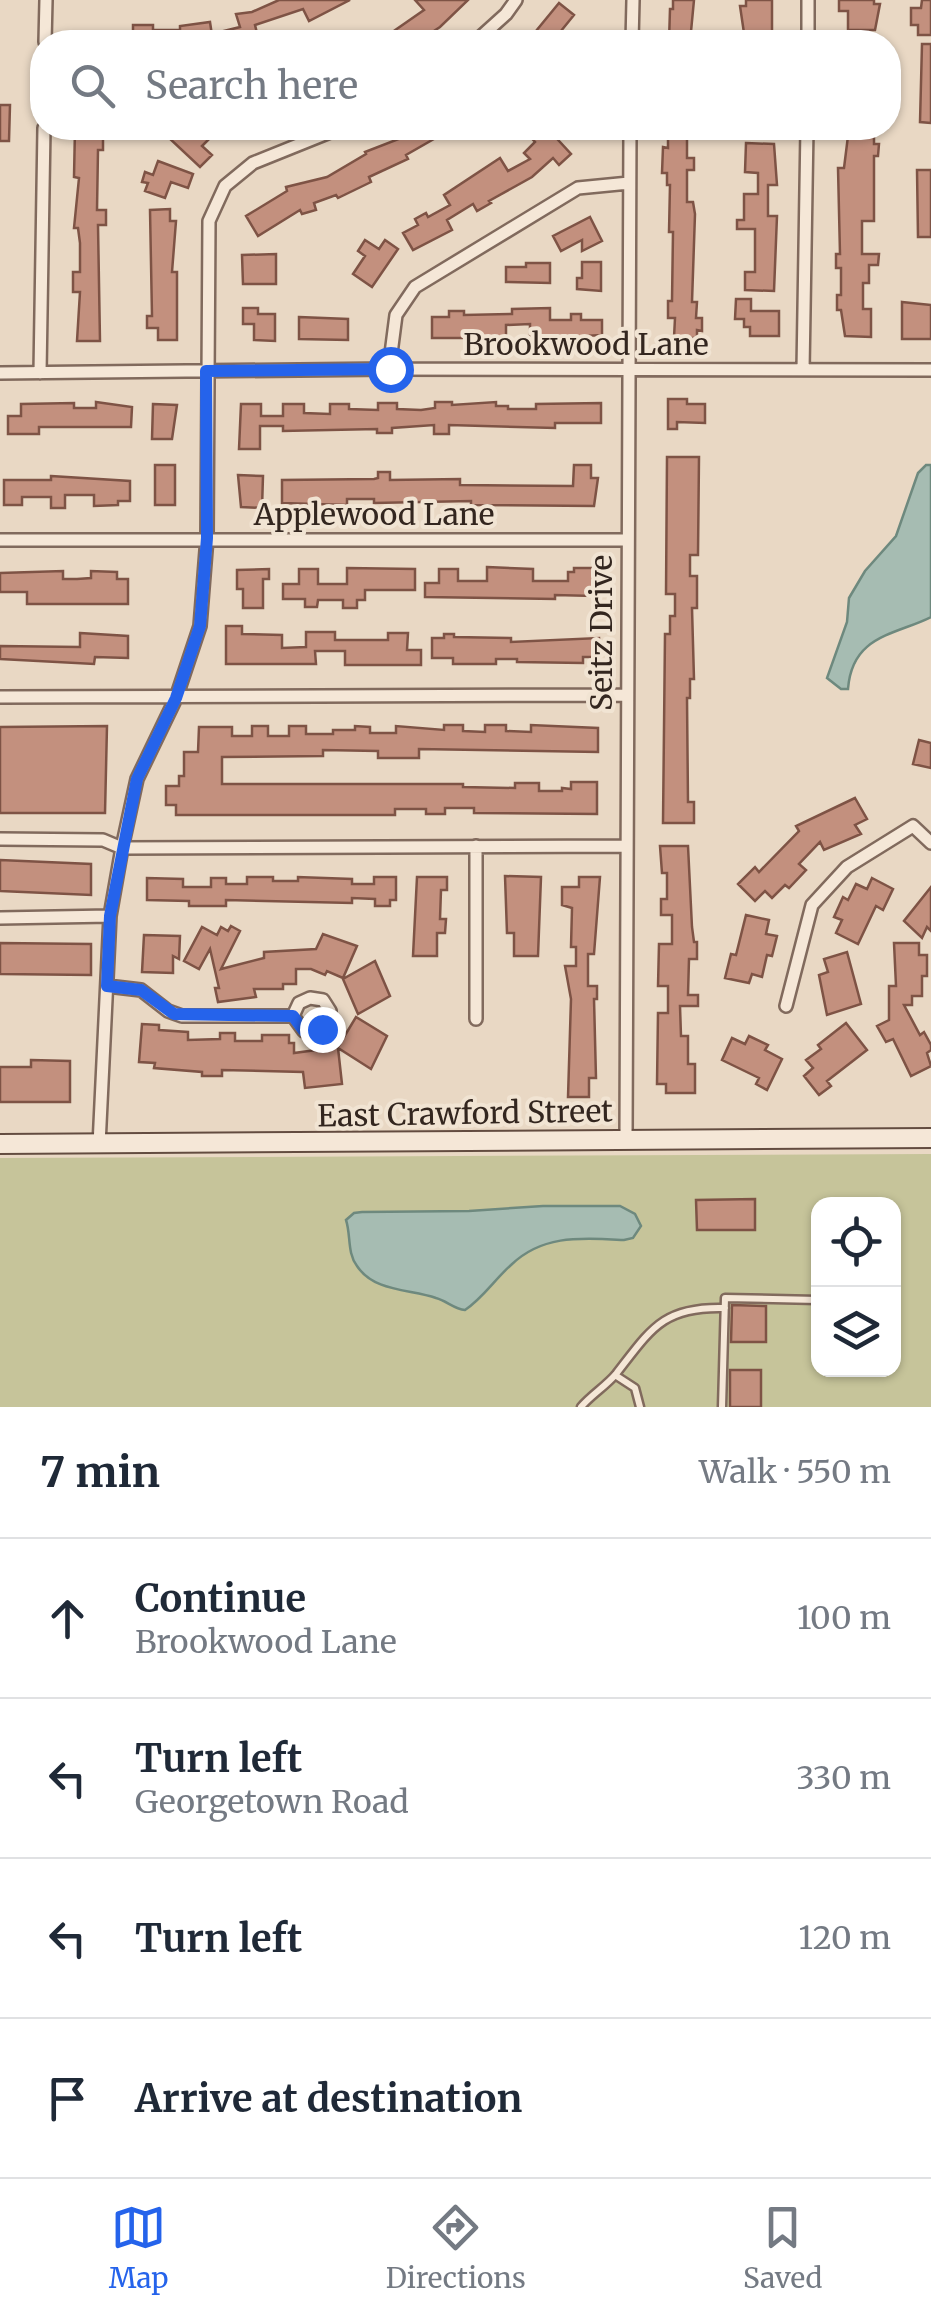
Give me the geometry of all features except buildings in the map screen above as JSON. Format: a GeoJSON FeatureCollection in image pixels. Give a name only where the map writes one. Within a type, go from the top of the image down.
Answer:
{"type":"FeatureCollection","features":[{"type":"Feature","properties":{"kind":"street"},"geometry":{"type":"LineString","coordinates":[[45,30],[46,0]]}},
{"type":"Feature","properties":{"kind":"street"},"geometry":{"type":"LineString","coordinates":[[488,30],[516,0]]}},
{"type":"Feature","properties":{"kind":"street"},"geometry":{"type":"LineString","coordinates":[[632,0],[632,30]]}},
{"type":"Feature","properties":{"kind":"street"},"geometry":{"type":"LineString","coordinates":[[808,0],[808,30]]}},
{"type":"Feature","properties":{"kind":"street"},"geometry":{"type":"LineString","coordinates":[[40,373],[44,140]]}},
{"type":"Feature","properties":{"kind":"street"},"geometry":{"type":"LineString","coordinates":[[99,1144],[110,916],[122,848],[137,779],[176,698],[200,626],[207,538],[209,222],[224,186],[253,163],[310,140]]}},
{"type":"Feature","properties":{"kind":"street","name":"Seitz Drive"},"geometry":{"type":"LineString","coordinates":[[626,1139],[630,140]]}},
{"type":"Feature","properties":{"kind":"street"},"geometry":{"type":"LineString","coordinates":[[804,370],[806,140]]}},
{"type":"Feature","properties":{"kind":"street"},"geometry":{"type":"LineString","coordinates":[[390,369],[396,315],[414,288],[578,188],[629,182]]}},
{"type":"Feature","properties":{"kind":"street","name":"Brookwood Lane"},"geometry":{"type":"LineString","coordinates":[[0,373],[931,370]]}},
{"type":"Feature","properties":{"kind":"street","name":"Applewood Lane"},"geometry":{"type":"LineString","coordinates":[[0,540],[627,540]]}},
{"type":"Feature","properties":{"kind":"street"},"geometry":{"type":"LineString","coordinates":[[0,697],[625,694]]}},
{"type":"Feature","properties":{"kind":"street"},"geometry":{"type":"LineString","coordinates":[[786,1006],[812,905],[847,867],[913,826],[931,843]]}},
{"type":"Feature","properties":{"kind":"street"},"geometry":{"type":"LineString","coordinates":[[0,839],[103,840],[122,848],[627,846]]}},
{"type":"Feature","properties":{"kind":"street"},"geometry":{"type":"LineString","coordinates":[[476,846],[476,1019]]}},
{"type":"Feature","properties":{"kind":"street"},"geometry":{"type":"LineString","coordinates":[[0,918],[110,916]]}},
{"type":"Feature","properties":{"kind":"street"},"geometry":{"type":"LineString","coordinates":[[107,986],[141,990],[174,1014],[293,1016]]}},
{"type":"Feature","properties":{"kind":"street","name":"East Crawford Street"},"geometry":{"type":"LineString","coordinates":[[0,1144],[931,1138]]}},
{"type":"Feature","properties":{"kind":"lane"},"geometry":{"type":"LineString","coordinates":[[722,1407],[725,1298],[811,1300]]}},
{"type":"Feature","properties":{"kind":"lane"},"geometry":{"type":"LineString","coordinates":[[581,1407],[615,1375],[640,1340],[678,1310],[725,1308]]}},
{"type":"Feature","properties":{"kind":"lane"},"geometry":{"type":"LineString","coordinates":[[615,1375],[635,1388],[640,1407]]}},
{"type":"Feature","properties":{"kind":"shaded area"},"geometry":{"type":"Polygon","coordinates":[[[931,465],[931,617],[867,647],[851,671],[848,689],[841,689],[827,678],[847,622],[849,598],[865,571],[896,536],[918,473],[931,465]]]}},
{"type":"Feature","properties":{"kind":"shaded area"},"geometry":{"type":"Polygon","coordinates":[[[931,1154],[931,1407],[0,1407],[0,1158],[931,1154]]]}},
{"type":"Feature","properties":{"kind":"shaded area"},"geometry":{"type":"Polygon","coordinates":[[[620,1206],[635,1214],[641,1226],[633,1238],[624,1240],[564,1240],[536,1248],[511,1265],[465,1310],[373,1281],[357,1266],[352,1255],[346,1220],[362,1212],[620,1206]]]}},
{"type":"Feature","properties":{"kind":"route"},"geometry":{"type":"LineString","coordinates":[[322,1029],[315,1033],[304,1031],[293,1016],[182,1016],[141,990],[107,986],[110,916],[137,779],[176,698],[200,626],[207,538],[206,371],[390,369]]}}]}
